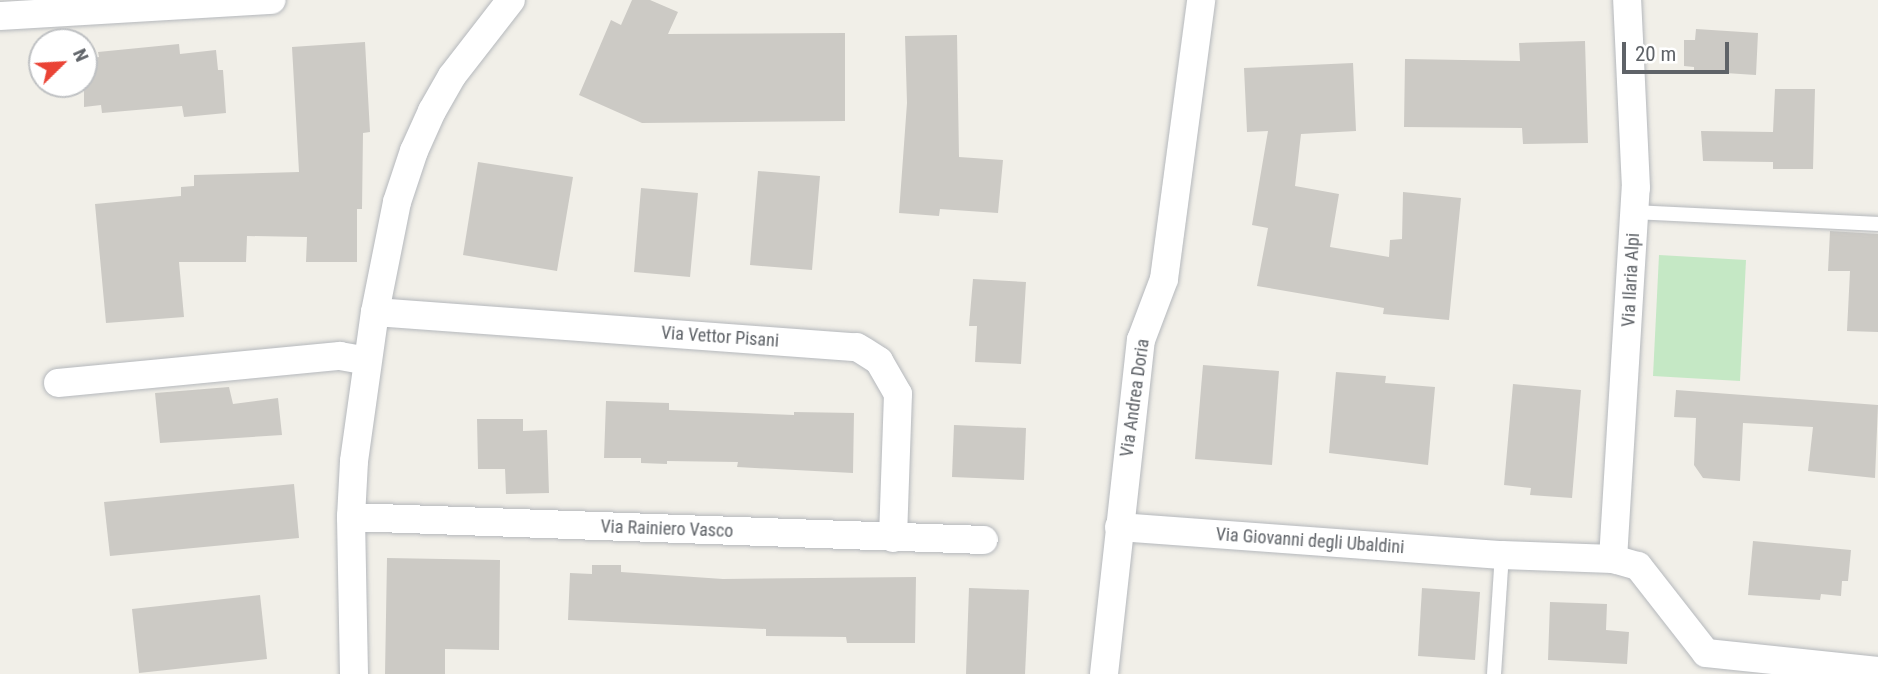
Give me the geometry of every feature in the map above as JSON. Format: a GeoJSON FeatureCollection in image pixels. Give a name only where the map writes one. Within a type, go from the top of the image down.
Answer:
{"type":"FeatureCollection","features":[{"type":"Feature","properties":{"kind":"street"},"geometry":{"type":"LineString","coordinates":[[0,16],[272,0]]}},
{"type":"Feature","properties":{"kind":"street","name":"Via Andrea Doria"},"geometry":{"type":"LineString","coordinates":[[1104,674],[1141,340],[1164,279],[1201,0]]}},
{"type":"Feature","properties":{"kind":"street","name":"Via Ilaria Alpi"},"geometry":{"type":"LineString","coordinates":[[1613,559],[1635,212],[1627,0]]}},
{"type":"Feature","properties":{"kind":"street"},"geometry":{"type":"LineString","coordinates":[[354,674],[351,517],[354,461],[375,312],[397,202],[414,150],[452,76],[506,1]]}},
{"type":"Feature","properties":{"kind":"street","name":"Via Vettor Pisani"},"geometry":{"type":"LineString","coordinates":[[375,312],[857,347],[879,361],[898,394],[893,538]]}},
{"type":"Feature","properties":{"kind":"street"},"geometry":{"type":"LineString","coordinates":[[58,383],[340,356],[367,361]]}},
{"type":"Feature","properties":{"kind":"street","name":"Via Rainiero Vasco"},"geometry":{"type":"LineString","coordinates":[[351,517],[984,540]]}},
{"type":"Feature","properties":{"kind":"street","name":"Via Giovanni degli Ubaldini"},"geometry":{"type":"LineString","coordinates":[[1119,527],[1502,555],[1613,559],[1638,566],[1706,653],[1878,671]]}},
{"type":"Feature","properties":{"kind":"lane"},"geometry":{"type":"LineString","coordinates":[[1635,212],[1878,224]]}},
{"type":"Feature","properties":{"kind":"lane"},"geometry":{"type":"LineString","coordinates":[[1493,674],[1502,555]]}},
{"type":"Feature","properties":{"kind":"green space"},"geometry":{"type":"Polygon","coordinates":[[[1659,255],[1746,260],[1740,381],[1653,376],[1659,255]]]}},
{"type":"Feature","properties":{"kind":"building"},"geometry":{"type":"Polygon","coordinates":[[[632,0],[650,0],[678,12],[668,34],[845,33],[845,121],[642,123],[579,95],[611,20],[621,25],[632,0]]]}},
{"type":"Feature","properties":{"kind":"building"},"geometry":{"type":"Polygon","coordinates":[[[1696,29],[1758,33],[1756,75],[1694,71],[1694,67],[1684,66],[1684,40],[1695,40],[1696,29]]]}},
{"type":"Feature","properties":{"kind":"building"},"geometry":{"type":"Polygon","coordinates":[[[957,35],[959,157],[1003,160],[998,213],[940,209],[939,216],[899,213],[907,103],[905,36],[957,35]]]}},
{"type":"Feature","properties":{"kind":"building"},"geometry":{"type":"Polygon","coordinates":[[[1585,41],[1588,143],[1523,144],[1522,128],[1404,127],[1405,59],[1520,61],[1519,43],[1585,41]]]}},
{"type":"Feature","properties":{"kind":"building"},"geometry":{"type":"Polygon","coordinates":[[[365,42],[370,132],[363,133],[362,209],[357,209],[357,262],[306,262],[307,237],[247,236],[246,262],[179,262],[184,317],[106,323],[95,204],[181,196],[181,187],[194,186],[194,175],[299,172],[292,47],[365,42]]]}},
{"type":"Feature","properties":{"kind":"building"},"geometry":{"type":"Polygon","coordinates":[[[179,44],[180,54],[216,50],[218,70],[223,70],[226,113],[184,117],[182,106],[102,113],[101,105],[84,107],[84,98],[98,98],[98,52],[179,44]]]}},
{"type":"Feature","properties":{"kind":"building"},"geometry":{"type":"Polygon","coordinates":[[[1353,63],[1356,131],[1301,134],[1295,186],[1339,194],[1330,247],[1389,257],[1390,240],[1402,239],[1403,192],[1461,198],[1449,320],[1383,314],[1384,308],[1257,286],[1268,228],[1252,225],[1268,131],[1247,132],[1244,68],[1353,63]]]}},
{"type":"Feature","properties":{"kind":"building"},"geometry":{"type":"Polygon","coordinates":[[[1775,89],[1815,89],[1813,169],[1773,169],[1773,162],[1703,161],[1701,131],[1773,132],[1775,89]]]}},
{"type":"Feature","properties":{"kind":"building"},"geometry":{"type":"Polygon","coordinates":[[[478,162],[573,177],[557,271],[463,255],[478,162]]]}},
{"type":"Feature","properties":{"kind":"building"},"geometry":{"type":"Polygon","coordinates":[[[758,171],[820,176],[812,270],[750,265],[758,171]]]}},
{"type":"Feature","properties":{"kind":"building"},"geometry":{"type":"Polygon","coordinates":[[[641,188],[698,193],[690,277],[634,272],[641,188]]]}},
{"type":"Feature","properties":{"kind":"building"},"geometry":{"type":"Polygon","coordinates":[[[1830,231],[1878,234],[1878,332],[1847,331],[1850,271],[1828,271],[1830,231]]]}},
{"type":"Feature","properties":{"kind":"building"},"geometry":{"type":"Polygon","coordinates":[[[973,279],[1026,282],[1021,364],[975,362],[977,326],[969,326],[973,279]]]}},
{"type":"Feature","properties":{"kind":"building"},"geometry":{"type":"Polygon","coordinates":[[[1203,365],[1279,371],[1272,465],[1195,459],[1203,365]]]}},
{"type":"Feature","properties":{"kind":"building"},"geometry":{"type":"Polygon","coordinates":[[[1336,372],[1386,376],[1385,383],[1435,387],[1428,465],[1329,453],[1336,372]]]}},
{"type":"Feature","properties":{"kind":"building"},"geometry":{"type":"Polygon","coordinates":[[[1513,384],[1581,390],[1572,498],[1530,495],[1531,488],[1504,485],[1513,384]]]}},
{"type":"Feature","properties":{"kind":"building"},"geometry":{"type":"Polygon","coordinates":[[[229,387],[233,404],[278,398],[282,435],[160,443],[155,393],[229,387]]]}},
{"type":"Feature","properties":{"kind":"building"},"geometry":{"type":"Polygon","coordinates":[[[1676,390],[1878,405],[1875,478],[1808,471],[1813,427],[1743,423],[1740,481],[1703,478],[1694,465],[1696,418],[1674,417],[1676,390]]]}},
{"type":"Feature","properties":{"kind":"building"},"geometry":{"type":"Polygon","coordinates":[[[606,401],[669,403],[669,410],[794,415],[794,412],[854,413],[853,473],[737,467],[738,462],[667,461],[667,464],[641,463],[641,458],[604,458],[606,401]]]}},
{"type":"Feature","properties":{"kind":"building"},"geometry":{"type":"Polygon","coordinates":[[[477,419],[523,419],[523,431],[547,430],[549,493],[506,494],[505,469],[478,469],[477,419]]]}},
{"type":"Feature","properties":{"kind":"building"},"geometry":{"type":"Polygon","coordinates":[[[954,425],[1026,428],[1024,480],[952,477],[954,425]]]}},
{"type":"Feature","properties":{"kind":"building"},"geometry":{"type":"Polygon","coordinates":[[[294,484],[299,538],[110,556],[104,502],[294,484]]]}},
{"type":"Feature","properties":{"kind":"building"},"geometry":{"type":"Polygon","coordinates":[[[1753,541],[1851,550],[1848,581],[1842,581],[1841,596],[1821,594],[1820,600],[1748,595],[1753,541]]]}},
{"type":"Feature","properties":{"kind":"building"},"geometry":{"type":"Polygon","coordinates":[[[387,558],[500,560],[499,650],[445,649],[445,674],[385,674],[387,558]]]}},
{"type":"Feature","properties":{"kind":"building"},"geometry":{"type":"Polygon","coordinates":[[[592,565],[621,565],[621,572],[723,579],[916,577],[915,643],[847,643],[846,637],[766,636],[766,629],[568,620],[570,573],[592,574],[592,565]]]}},
{"type":"Feature","properties":{"kind":"building"},"geometry":{"type":"Polygon","coordinates":[[[969,588],[1029,590],[1025,674],[966,674],[969,588]]]}},
{"type":"Feature","properties":{"kind":"building"},"geometry":{"type":"Polygon","coordinates":[[[1422,588],[1480,592],[1475,660],[1418,656],[1422,588]]]}},
{"type":"Feature","properties":{"kind":"building"},"geometry":{"type":"Polygon","coordinates":[[[260,595],[267,659],[139,673],[132,609],[260,595]]]}},
{"type":"Feature","properties":{"kind":"building"},"geometry":{"type":"Polygon","coordinates":[[[1550,602],[1607,604],[1606,630],[1629,632],[1627,664],[1548,660],[1550,602]]]}}]}
